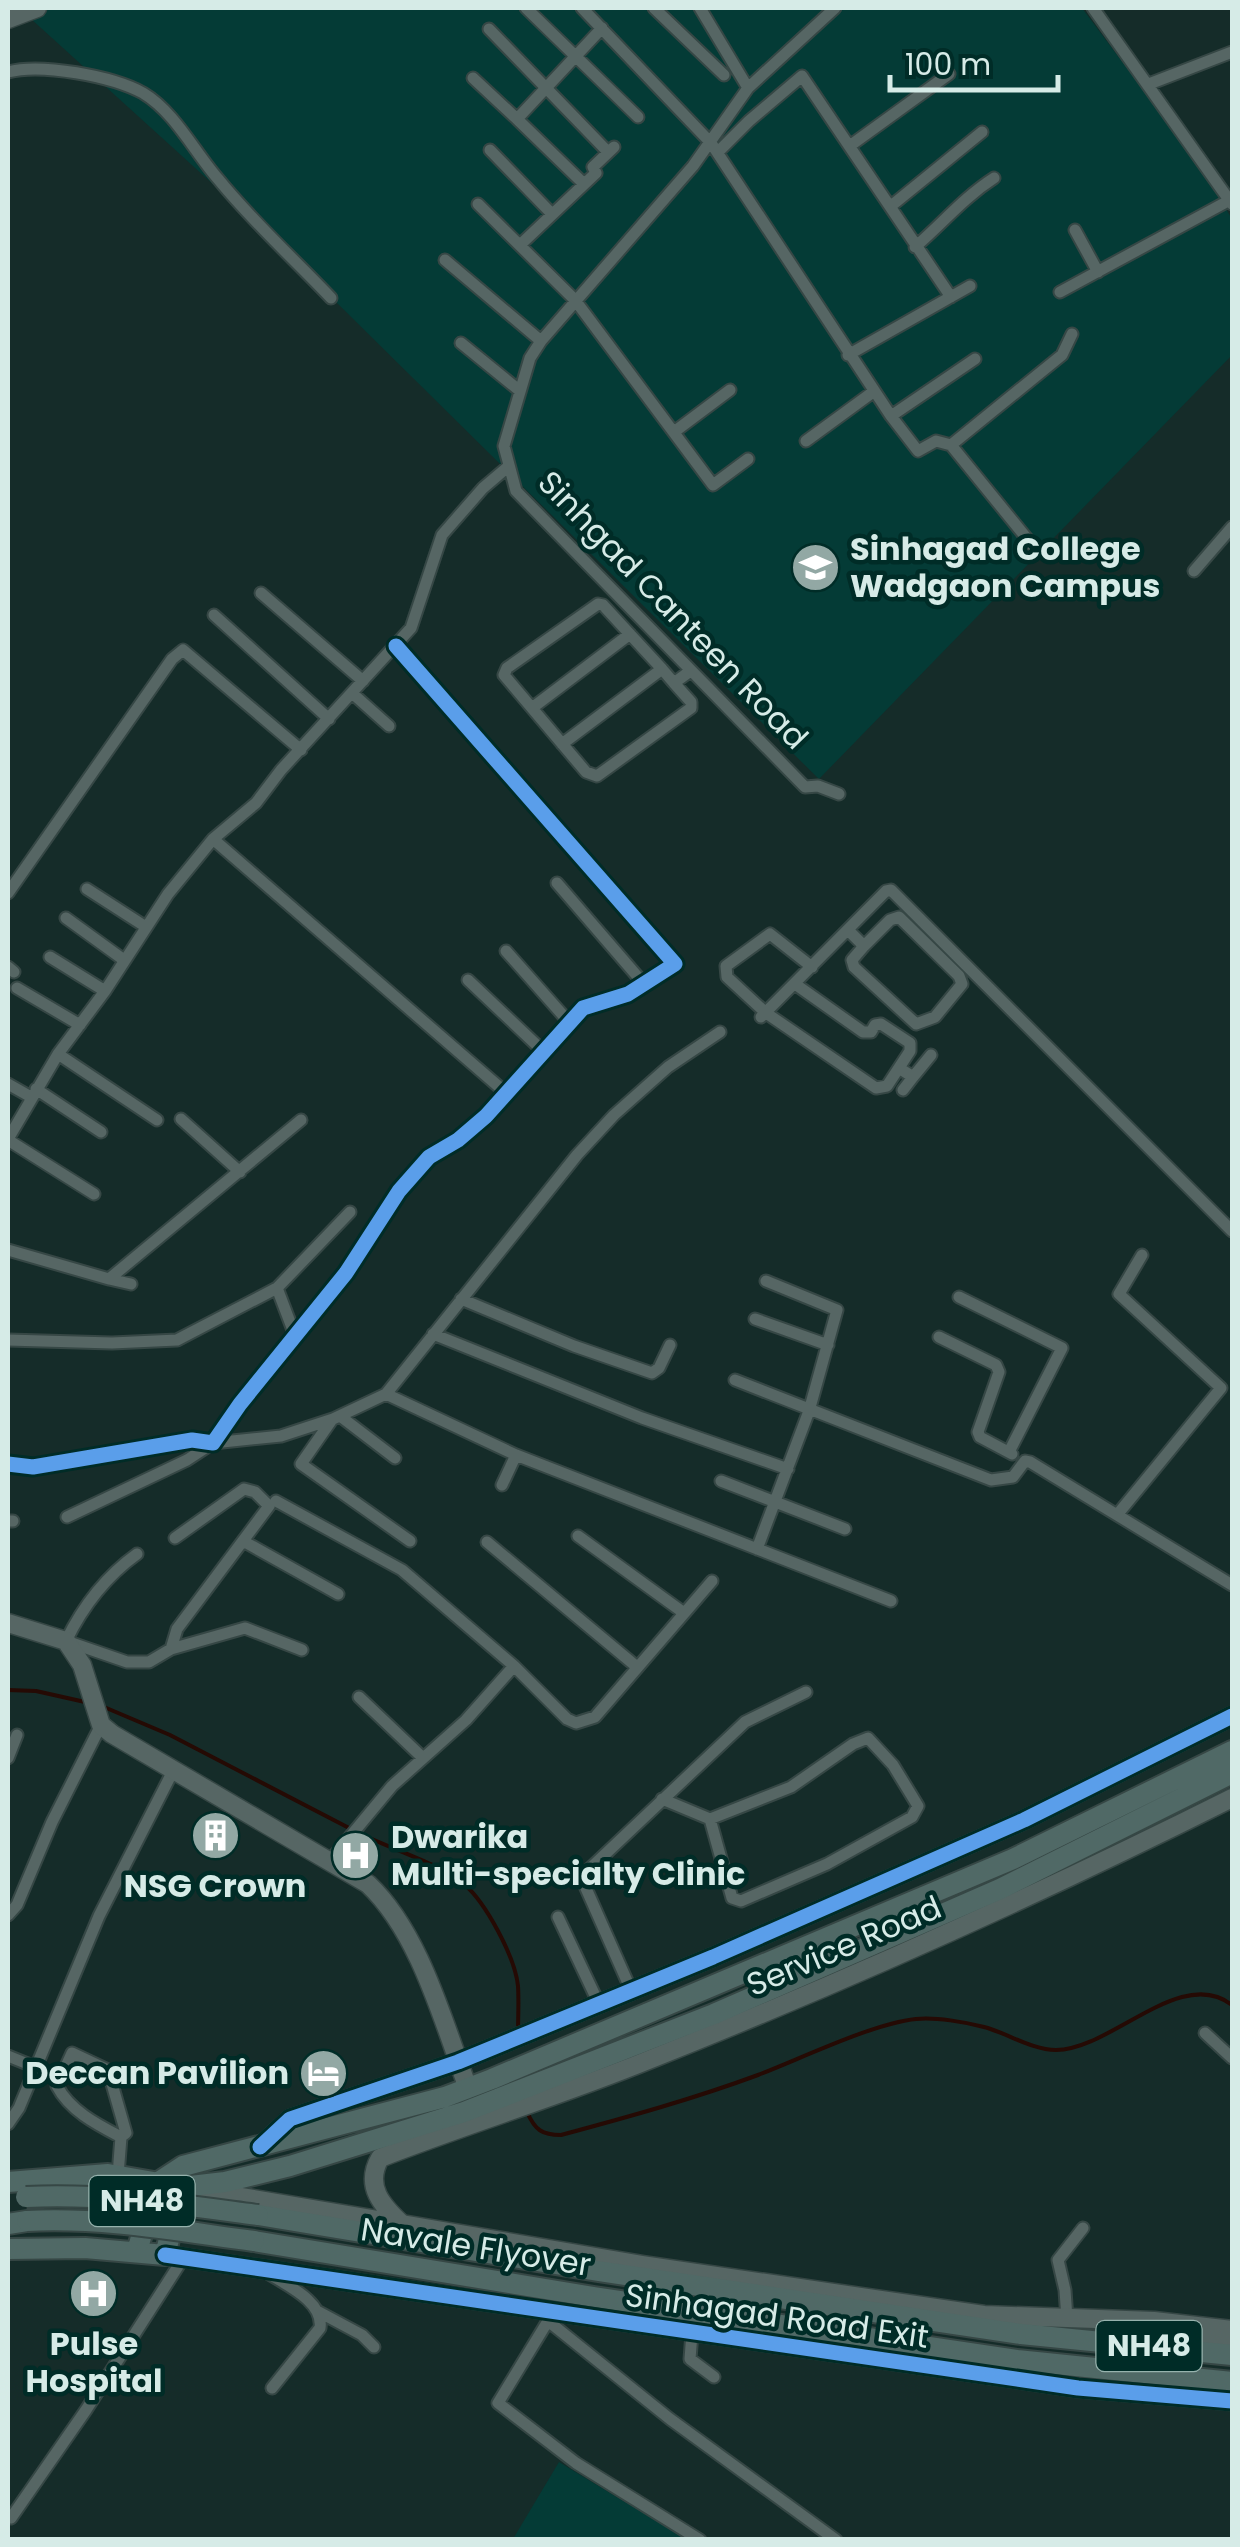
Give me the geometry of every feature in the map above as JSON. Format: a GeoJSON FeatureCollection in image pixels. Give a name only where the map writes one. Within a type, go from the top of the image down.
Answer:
{"type":"FeatureCollection","features":[{"type":"Feature","properties":{"kind":"highway"},"geometry":{"type":"LineString","coordinates":[[137,2252],[157,2183],[182,2166],[260,2148],[492,2079],[1013,1859],[1232,1751]]}},
{"type":"Feature","properties":{"kind":"highway"},"geometry":{"type":"LineString","coordinates":[[8,2182],[59,2176],[124,2176],[182,2187],[225,2182],[467,2118],[554,2086],[1000,1889],[1232,1774]]}},
{"type":"Feature","properties":{"kind":"highway"},"geometry":{"type":"LineString","coordinates":[[109,2249],[124,2176]]}},
{"type":"Feature","properties":{"kind":"highway"},"geometry":{"type":"LineString","coordinates":[[8,2249],[109,2249],[174,2256],[182,2187]]}},
{"type":"Feature","properties":{"kind":"highway","name":"Navale Flyover"},"geometry":{"type":"LineString","coordinates":[[16,2198],[74,2194],[116,2197],[258,2215],[578,2268],[912,2316],[1067,2328]]}},
{"type":"Feature","properties":{"kind":"highway","name":"Navale Flyover"},"geometry":{"type":"LineString","coordinates":[[17,2223],[114,2221],[1017,2360],[1158,2374]]}},
{"type":"Feature","properties":{"kind":"highway","name":"NH48"},"geometry":{"type":"LineString","coordinates":[[1067,2328],[1232,2355]]}},
{"type":"Feature","properties":{"kind":"highway"},"geometry":{"type":"LineString","coordinates":[[993,2374],[1112,2379],[1158,2374]]}},
{"type":"Feature","properties":{"kind":"highway","name":"NH48"},"geometry":{"type":"LineString","coordinates":[[1158,2374],[1232,2382]]}},
{"type":"Feature","properties":{"kind":"street"},"geometry":{"type":"LineString","coordinates":[[8,19],[36,8]]}},
{"type":"Feature","properties":{"kind":"street"},"geometry":{"type":"LineString","coordinates":[[526,8],[638,117]]}},
{"type":"Feature","properties":{"kind":"street"},"geometry":{"type":"LineString","coordinates":[[582,8],[715,148],[873,392],[918,451],[936,441],[951,445],[1032,546]]}},
{"type":"Feature","properties":{"kind":"street"},"geometry":{"type":"LineString","coordinates":[[654,8],[724,75]]}},
{"type":"Feature","properties":{"kind":"street"},"geometry":{"type":"LineString","coordinates":[[700,8],[748,88]]}},
{"type":"Feature","properties":{"kind":"street"},"geometry":{"type":"LineString","coordinates":[[715,148],[748,88],[835,8]]}},
{"type":"Feature","properties":{"kind":"street"},"geometry":{"type":"LineString","coordinates":[[1060,292],[1231,202],[1093,8]]}},
{"type":"Feature","properties":{"kind":"street"},"geometry":{"type":"LineString","coordinates":[[517,119],[602,28]]}},
{"type":"Feature","properties":{"kind":"street"},"geometry":{"type":"LineString","coordinates":[[488,29],[611,150],[592,167],[596,173],[520,245]]}},
{"type":"Feature","properties":{"kind":"street"},"geometry":{"type":"LineString","coordinates":[[1149,84],[1232,52]]}},
{"type":"Feature","properties":{"kind":"street"},"geometry":{"type":"LineString","coordinates":[[8,72],[27,66],[116,82],[144,94],[161,107],[220,182],[331,298]]}},
{"type":"Feature","properties":{"kind":"street"},"geometry":{"type":"LineString","coordinates":[[851,145],[949,74]]}},
{"type":"Feature","properties":{"kind":"street"},"geometry":{"type":"LineString","coordinates":[[715,148],[802,76],[951,297]]}},
{"type":"Feature","properties":{"kind":"street"},"geometry":{"type":"LineString","coordinates":[[473,78],[584,184]]}},
{"type":"Feature","properties":{"kind":"street"},"geometry":{"type":"LineString","coordinates":[[891,206],[982,132]]}},
{"type":"Feature","properties":{"kind":"street","name":"Sinhgad Canteen Road"},"geometry":{"type":"LineString","coordinates":[[715,148],[541,340],[530,358],[504,446],[516,491],[689,672],[804,786],[818,786],[839,794]]}},
{"type":"Feature","properties":{"kind":"street"},"geometry":{"type":"LineString","coordinates":[[490,150],[552,214]]}},
{"type":"Feature","properties":{"kind":"street"},"geometry":{"type":"LineString","coordinates":[[915,247],[953,215],[956,206],[969,194],[994,178]]}},
{"type":"Feature","properties":{"kind":"street"},"geometry":{"type":"LineString","coordinates":[[478,204],[575,300],[713,485],[748,459]]}},
{"type":"Feature","properties":{"kind":"street"},"geometry":{"type":"LineString","coordinates":[[1075,230],[1098,272]]}},
{"type":"Feature","properties":{"kind":"street"},"geometry":{"type":"LineString","coordinates":[[445,260],[541,340]]}},
{"type":"Feature","properties":{"kind":"street"},"geometry":{"type":"LineString","coordinates":[[848,354],[970,286]]}},
{"type":"Feature","properties":{"kind":"street"},"geometry":{"type":"LineString","coordinates":[[951,445],[1062,355],[1072,334]]}},
{"type":"Feature","properties":{"kind":"street"},"geometry":{"type":"LineString","coordinates":[[461,343],[520,391]]}},
{"type":"Feature","properties":{"kind":"street"},"geometry":{"type":"LineString","coordinates":[[891,416],[974,359]]}},
{"type":"Feature","properties":{"kind":"street"},"geometry":{"type":"LineString","coordinates":[[674,432],[730,390]]}},
{"type":"Feature","properties":{"kind":"street"},"geometry":{"type":"LineString","coordinates":[[806,441],[873,392]]}},
{"type":"Feature","properties":{"kind":"street"},"geometry":{"type":"LineString","coordinates":[[94,1194],[8,1139],[34,1093],[168,894],[214,839],[256,804],[396,646],[417,617],[442,536],[483,488],[509,466]]}},
{"type":"Feature","properties":{"kind":"street"},"geometry":{"type":"LineString","coordinates":[[1194,571],[1232,526]]}},
{"type":"Feature","properties":{"kind":"street"},"geometry":{"type":"LineString","coordinates":[[261,593],[363,680]]}},
{"type":"Feature","properties":{"kind":"street"},"geometry":{"type":"LineString","coordinates":[[593,605],[604,605],[662,669],[691,702],[691,708],[597,776],[586,772],[504,675],[507,668],[593,605]]}},
{"type":"Feature","properties":{"kind":"street"},"geometry":{"type":"LineString","coordinates":[[214,615],[329,719]]}},
{"type":"Feature","properties":{"kind":"street"},"geometry":{"type":"LineString","coordinates":[[532,708],[630,634]]}},
{"type":"Feature","properties":{"kind":"street"},"geometry":{"type":"LineString","coordinates":[[67,1516],[186,1460],[214,1442],[346,1272],[399,1191],[429,1158],[486,1116],[568,1021],[598,1001],[628,994],[675,964],[396,646]]}},
{"type":"Feature","properties":{"kind":"street"},"geometry":{"type":"LineString","coordinates":[[8,893],[172,659],[183,650],[300,750]]}},
{"type":"Feature","properties":{"kind":"street"},"geometry":{"type":"LineString","coordinates":[[562,744],[662,669]]}},
{"type":"Feature","properties":{"kind":"street"},"geometry":{"type":"LineString","coordinates":[[674,683],[689,672]]}},
{"type":"Feature","properties":{"kind":"street"},"geometry":{"type":"LineString","coordinates":[[352,693],[389,726]]}},
{"type":"Feature","properties":{"kind":"street"},"geometry":{"type":"LineString","coordinates":[[214,839],[505,1092]]}},
{"type":"Feature","properties":{"kind":"street"},"geometry":{"type":"LineString","coordinates":[[556,883],[644,984]]}},
{"type":"Feature","properties":{"kind":"street"},"geometry":{"type":"LineString","coordinates":[[87,889],[146,927]]}},
{"type":"Feature","properties":{"kind":"street"},"geometry":{"type":"LineString","coordinates":[[763,1015],[886,891],[892,892],[1232,1231]]}},
{"type":"Feature","properties":{"kind":"street"},"geometry":{"type":"LineString","coordinates":[[899,917],[959,976],[962,984],[936,1017],[916,1024],[854,968],[852,960],[864,946],[890,920],[899,917]]}},
{"type":"Feature","properties":{"kind":"street"},"geometry":{"type":"LineString","coordinates":[[66,918],[124,960]]}},
{"type":"Feature","properties":{"kind":"street"},"geometry":{"type":"LineString","coordinates":[[848,930],[864,946]]}},
{"type":"Feature","properties":{"kind":"street"},"geometry":{"type":"LineString","coordinates":[[794,984],[863,1032],[871,1032],[881,1024],[910,1043],[910,1052],[886,1086],[876,1088],[763,1015],[727,977],[726,966],[770,934],[812,967]]}},
{"type":"Feature","properties":{"kind":"street"},"geometry":{"type":"LineString","coordinates":[[506,951],[568,1021]]}},
{"type":"Feature","properties":{"kind":"street"},"geometry":{"type":"LineString","coordinates":[[50,957],[104,991]]}},
{"type":"Feature","properties":{"kind":"street"},"geometry":{"type":"LineString","coordinates":[[468,980],[544,1052]]}},
{"type":"Feature","properties":{"kind":"street"},"geometry":{"type":"LineString","coordinates":[[17,988],[80,1025]]}},
{"type":"Feature","properties":{"kind":"street"},"geometry":{"type":"LineString","coordinates":[[8,1464],[33,1467],[192,1440],[281,1436],[336,1418],[386,1394],[577,1155],[614,1115],[668,1068],[720,1032]]}},
{"type":"Feature","properties":{"kind":"street"},"geometry":{"type":"LineString","coordinates":[[58,1054],[157,1120]]}},
{"type":"Feature","properties":{"kind":"street"},"geometry":{"type":"LineString","coordinates":[[903,1090],[931,1056]]}},
{"type":"Feature","properties":{"kind":"street"},"geometry":{"type":"LineString","coordinates":[[899,1068],[913,1077]]}},
{"type":"Feature","properties":{"kind":"street"},"geometry":{"type":"LineString","coordinates":[[8,1084],[34,1093],[102,1132]]}},
{"type":"Feature","properties":{"kind":"street"},"geometry":{"type":"LineString","coordinates":[[181,1119],[240,1172]]}},
{"type":"Feature","properties":{"kind":"street"},"geometry":{"type":"LineString","coordinates":[[109,1279],[301,1120]]}},
{"type":"Feature","properties":{"kind":"street"},"geometry":{"type":"LineString","coordinates":[[8,1340],[176,1340],[277,1288],[350,1212]]}},
{"type":"Feature","properties":{"kind":"street"},"geometry":{"type":"LineString","coordinates":[[8,1250],[131,1284]]}},
{"type":"Feature","properties":{"kind":"street"},"geometry":{"type":"LineString","coordinates":[[1117,1515],[1221,1388],[1118,1294],[1142,1255]]}},
{"type":"Feature","properties":{"kind":"street"},"geometry":{"type":"LineString","coordinates":[[757,1549],[809,1411],[838,1310],[766,1281]]}},
{"type":"Feature","properties":{"kind":"street"},"geometry":{"type":"LineString","coordinates":[[277,1288],[296,1338]]}},
{"type":"Feature","properties":{"kind":"street"},"geometry":{"type":"LineString","coordinates":[[960,1296],[1062,1348],[1009,1452]]}},
{"type":"Feature","properties":{"kind":"street"},"geometry":{"type":"LineString","coordinates":[[461,1299],[574,1346],[652,1373],[670,1346]]}},
{"type":"Feature","properties":{"kind":"street"},"geometry":{"type":"LineString","coordinates":[[756,1319],[828,1345]]}},
{"type":"Feature","properties":{"kind":"street"},"geometry":{"type":"LineString","coordinates":[[434,1334],[642,1418],[788,1469]]}},
{"type":"Feature","properties":{"kind":"street"},"geometry":{"type":"LineString","coordinates":[[939,1337],[996,1365],[999,1372],[978,1432],[980,1438],[1232,1585]]}},
{"type":"Feature","properties":{"kind":"street"},"geometry":{"type":"LineString","coordinates":[[735,1380],[991,1480],[1013,1477],[1025,1462]]}},
{"type":"Feature","properties":{"kind":"street"},"geometry":{"type":"LineString","coordinates":[[386,1394],[516,1455],[891,1601]]}},
{"type":"Feature","properties":{"kind":"street"},"geometry":{"type":"LineString","coordinates":[[336,1418],[395,1458]]}},
{"type":"Feature","properties":{"kind":"street"},"geometry":{"type":"LineString","coordinates":[[336,1418],[301,1464],[410,1541]]}},
{"type":"Feature","properties":{"kind":"street"},"geometry":{"type":"LineString","coordinates":[[502,1485],[516,1455]]}},
{"type":"Feature","properties":{"kind":"street"},"geometry":{"type":"LineString","coordinates":[[721,1481],[845,1529]]}},
{"type":"Feature","properties":{"kind":"street"},"geometry":{"type":"LineString","coordinates":[[171,1650],[178,1629],[269,1506],[255,1492],[244,1489],[175,1538]]}},
{"type":"Feature","properties":{"kind":"street"},"geometry":{"type":"LineString","coordinates":[[276,1500],[402,1570],[576,1723],[595,1717],[712,1582]]}},
{"type":"Feature","properties":{"kind":"street"},"geometry":{"type":"LineString","coordinates":[[578,1536],[684,1613]]}},
{"type":"Feature","properties":{"kind":"street"},"geometry":{"type":"LineString","coordinates":[[243,1541],[338,1594]]}},
{"type":"Feature","properties":{"kind":"street"},"geometry":{"type":"LineString","coordinates":[[487,1542],[637,1668]]}},
{"type":"Feature","properties":{"kind":"street"},"geometry":{"type":"LineString","coordinates":[[66,1641],[106,1579],[137,1554]]}},
{"type":"Feature","properties":{"kind":"street"},"geometry":{"type":"LineString","coordinates":[[8,1623],[127,1662],[149,1662],[171,1650],[245,1628],[302,1650]]}},
{"type":"Feature","properties":{"kind":"street"},"geometry":{"type":"LineString","coordinates":[[66,1641],[82,1666],[100,1721],[174,1770],[368,1884],[386,1902],[401,1922],[466,2058],[468,2088]]}},
{"type":"Feature","properties":{"kind":"street"},"geometry":{"type":"LineString","coordinates":[[329,1862],[392,1786],[466,1720],[514,1666]]}},
{"type":"Feature","properties":{"kind":"street"},"geometry":{"type":"LineString","coordinates":[[631,1990],[581,1877],[744,1722],[806,1692]]}},
{"type":"Feature","properties":{"kind":"street"},"geometry":{"type":"LineString","coordinates":[[359,1697],[423,1758]]}},
{"type":"Feature","properties":{"kind":"street"},"geometry":{"type":"LineString","coordinates":[[260,2148],[290,2119],[542,2029],[949,1855],[1064,1802],[1232,1716]]}},
{"type":"Feature","properties":{"kind":"street"},"geometry":{"type":"LineString","coordinates":[[8,1915],[17,1905],[100,1721]]}},
{"type":"Feature","properties":{"kind":"street"},"geometry":{"type":"LineString","coordinates":[[8,1758],[17,1735]]}},
{"type":"Feature","properties":{"kind":"street"},"geometry":{"type":"LineString","coordinates":[[662,1799],[710,1820],[791,1787],[868,1738],[893,1765],[918,1806],[912,1817],[827,1864],[741,1901],[732,1898],[710,1820]]}},
{"type":"Feature","properties":{"kind":"street"},"geometry":{"type":"LineString","coordinates":[[8,2124],[13,2105],[35,2067],[99,1916],[174,1770]]}},
{"type":"Feature","properties":{"kind":"street","name":"Service Road"},"geometry":{"type":"LineString","coordinates":[[554,2086],[647,2061],[966,1927],[1232,1798]]}},
{"type":"Feature","properties":{"kind":"street"},"geometry":{"type":"LineString","coordinates":[[558,1917],[599,2004]]}},
{"type":"Feature","properties":{"kind":"street"},"geometry":{"type":"LineString","coordinates":[[1205,2032],[1232,2058]]}},
{"type":"Feature","properties":{"kind":"street"},"geometry":{"type":"LineString","coordinates":[[122,2138],[95,2124],[63,2098],[57,2086],[72,2053],[108,2070],[126,2133],[122,2138],[124,2176]]}},
{"type":"Feature","properties":{"kind":"street"},"geometry":{"type":"LineString","coordinates":[[8,2056],[35,2067]]}},
{"type":"Feature","properties":{"kind":"street"},"geometry":{"type":"LineString","coordinates":[[404,2226],[386,2210],[374,2188],[372,2177],[380,2158],[467,2118]]}},
{"type":"Feature","properties":{"kind":"street"},"geometry":{"type":"LineString","coordinates":[[182,2187],[643,2266],[1067,2328],[1115,2332],[1162,2327],[1232,2330]]}},
{"type":"Feature","properties":{"kind":"street"},"geometry":{"type":"LineString","coordinates":[[218,2262],[232,2196]]}},
{"type":"Feature","properties":{"kind":"street"},"geometry":{"type":"LineString","coordinates":[[1067,2328],[1065,2290],[1058,2260],[1083,2228]]}},
{"type":"Feature","properties":{"kind":"street"},"geometry":{"type":"LineString","coordinates":[[10,2518],[86,2410],[174,2256]]}},
{"type":"Feature","properties":{"kind":"street","name":"Sinhagad Road Exit"},"geometry":{"type":"LineString","coordinates":[[174,2256],[551,2317],[856,2358],[889,2359],[1078,2388],[1232,2401]]}},
{"type":"Feature","properties":{"kind":"street"},"geometry":{"type":"LineString","coordinates":[[262,2270],[314,2304],[319,2312],[320,2328],[272,2388]]}},
{"type":"Feature","properties":{"kind":"street"},"geometry":{"type":"LineString","coordinates":[[319,2312],[362,2335],[374,2347]]}},
{"type":"Feature","properties":{"kind":"street"},"geometry":{"type":"LineString","coordinates":[[700,2540],[576,2463],[498,2403],[551,2317],[670,2419],[836,2540]]}},
{"type":"Feature","properties":{"kind":"street"},"geometry":{"type":"LineString","coordinates":[[1162,2327],[1232,2343]]}},
{"type":"Feature","properties":{"kind":"street"},"geometry":{"type":"LineString","coordinates":[[692,2333],[690,2359],[714,2377]]}},
{"type":"Feature","properties":{"kind":"shaded area","name":"Sinhagad College Wadgaon Campus"},"geometry":{"type":"Polygon","coordinates":[[[19,8],[1082,8],[1200,166],[1232,219],[1232,355],[819,779],[258,225],[19,8]]]}},
{"type":"Feature","properties":{"kind":"shaded area"},"geometry":{"type":"Polygon","coordinates":[[[559,2462],[686,2539],[513,2539],[559,2462]]]}},
{"type":"Feature","properties":{"kind":"waterway"},"geometry":{"type":"LineString","coordinates":[[8,1690],[36,1691],[85,1702]]}},
{"type":"Feature","properties":{"kind":"waterway"},"geometry":{"type":"LineString","coordinates":[[104,1707],[170,1735],[351,1829]]}},
{"type":"Feature","properties":{"kind":"waterway"},"geometry":{"type":"LineString","coordinates":[[359,1833],[443,1870],[473,1893],[490,1917],[516,1974],[518,2033]]}},
{"type":"Feature","properties":{"kind":"waterway"},"geometry":{"type":"LineString","coordinates":[[527,2112],[540,2130],[561,2135],[709,2092],[859,2034],[916,2019],[976,2025],[1056,2050],[1100,2037],[1146,2012],[1191,1995],[1212,1995],[1232,2005]]}},
{"type":"Feature","properties":{"kind":"cycle path"},"geometry":{"type":"LineString","coordinates":[[8,1464],[33,1467],[192,1440],[213,1443],[346,1273],[399,1191],[429,1157],[458,1140],[486,1116],[583,1008],[628,994],[675,964],[396,646]]}},
{"type":"Feature","properties":{"kind":"cycle path"},"geometry":{"type":"LineString","coordinates":[[260,2147],[290,2119],[458,2062],[713,1957],[1024,1820],[1232,1716]]}},
{"type":"Feature","properties":{"kind":"cycle path"},"geometry":{"type":"LineString","coordinates":[[165,2255],[1078,2388],[1232,2401]]}},
{"type":"Feature","properties":{"kind":"place","name":"Sinhagad College Wadgaon Campus"},"geometry":{"type":"Point","coordinates":[815,567]}},
{"type":"Feature","properties":{"kind":"place","name":"NSG Crown"},"geometry":{"type":"Point","coordinates":[215,1836]}},
{"type":"Feature","properties":{"kind":"place","name":"Dwarika Multi-specialty Clinic"},"geometry":{"type":"Point","coordinates":[356,1855]}},
{"type":"Feature","properties":{"kind":"place","name":"Deccan Pavilion"},"geometry":{"type":"Point","coordinates":[324,2073]}},
{"type":"Feature","properties":{"kind":"place","name":"Pulse Hospital"},"geometry":{"type":"Point","coordinates":[94,2294]}}]}
